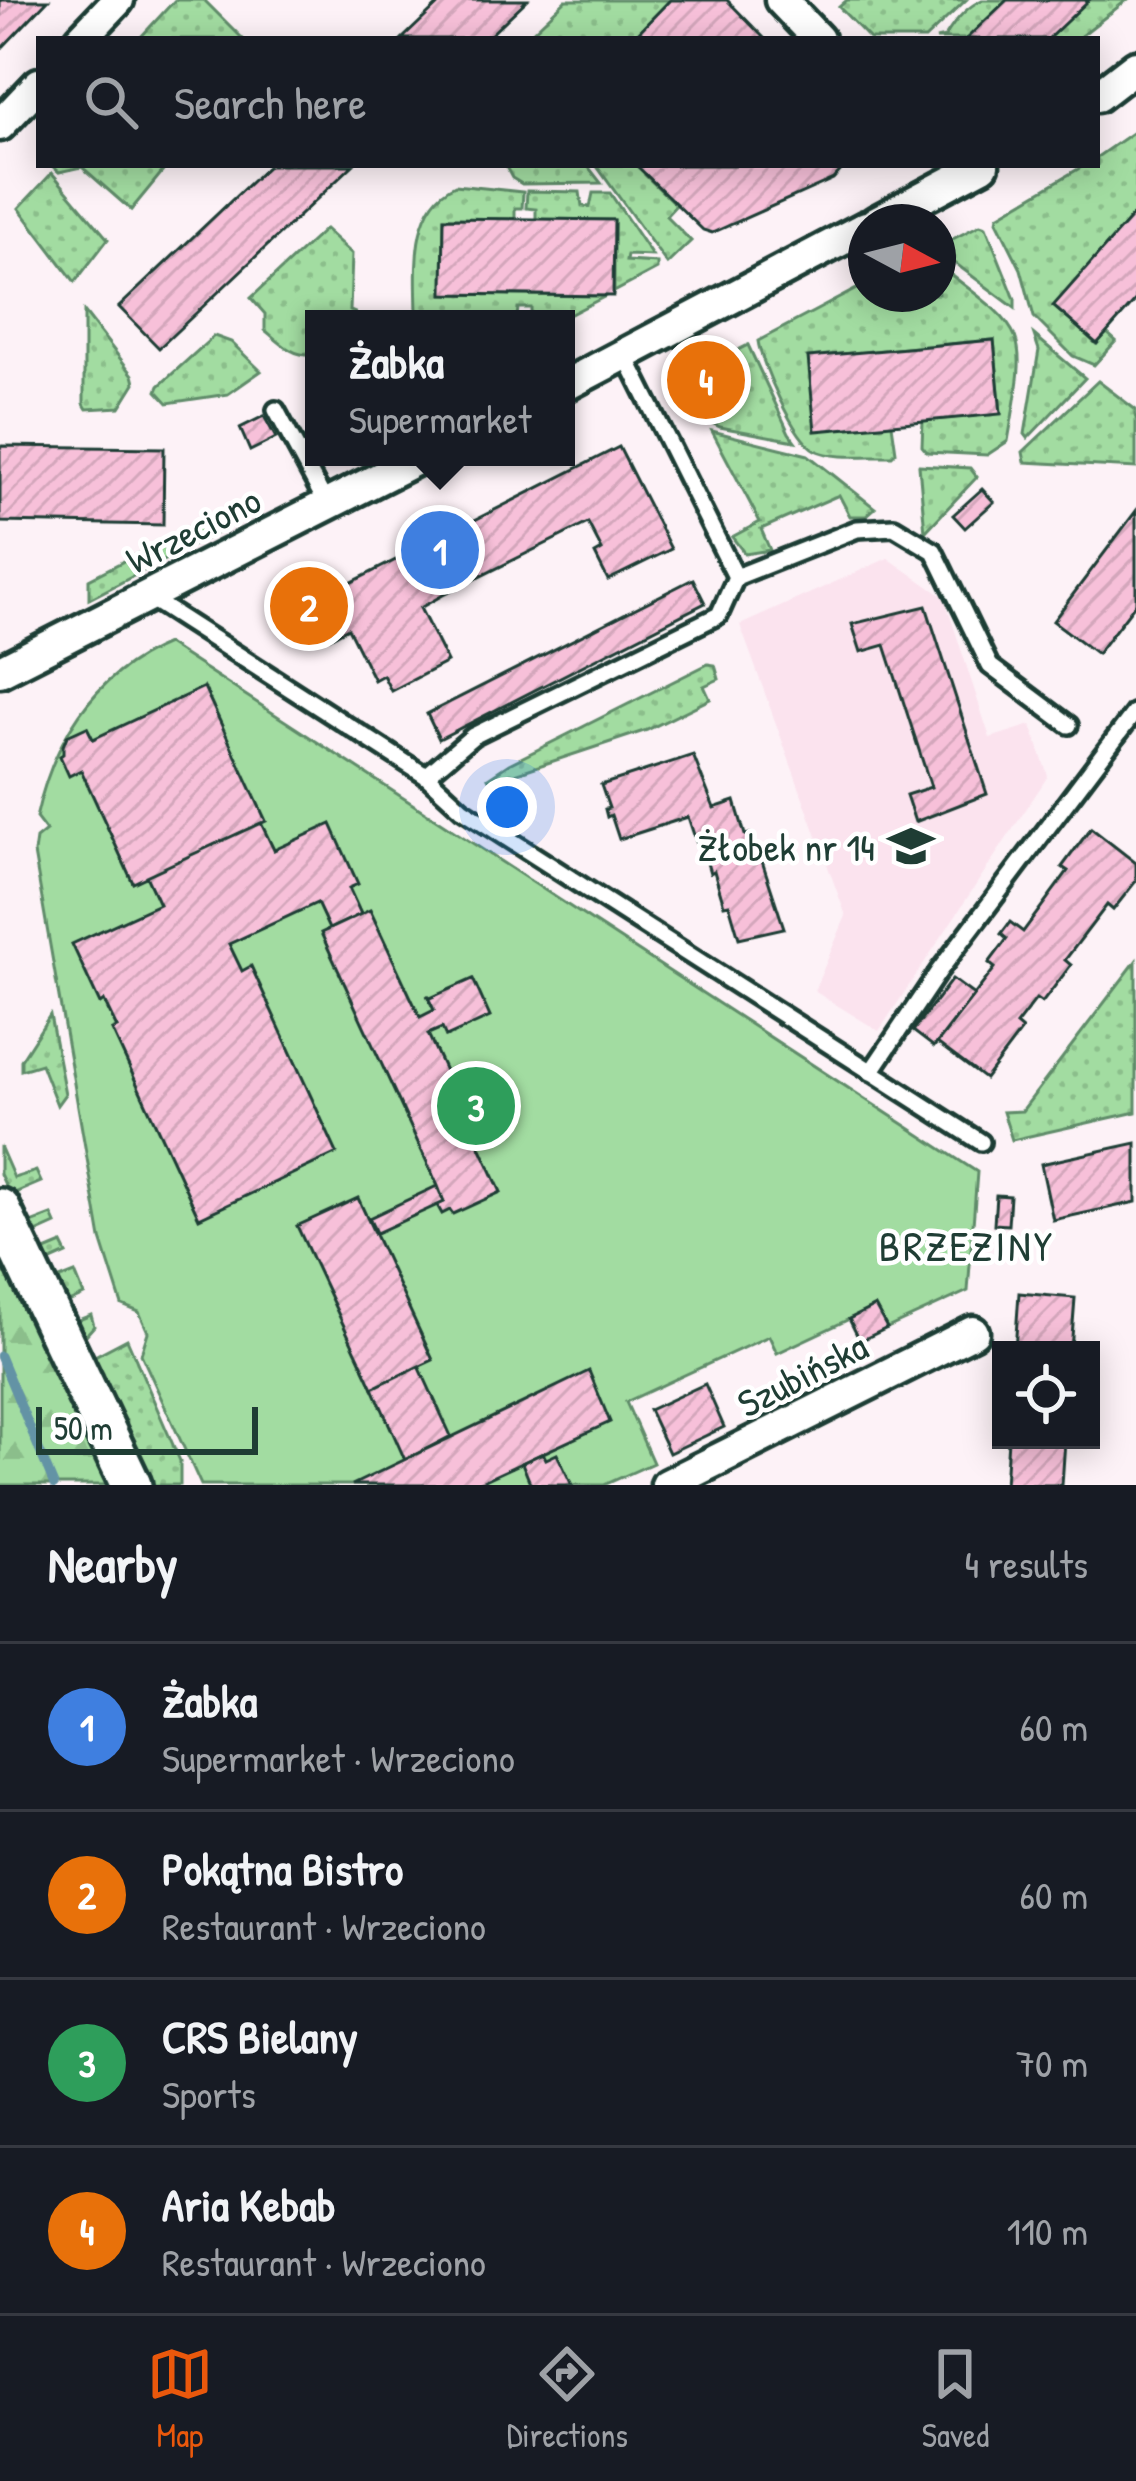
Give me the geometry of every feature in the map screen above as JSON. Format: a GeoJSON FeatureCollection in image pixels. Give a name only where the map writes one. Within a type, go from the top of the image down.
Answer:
{"type":"FeatureCollection","features":[{"type":"Feature","properties":{"kind":"street"},"geometry":{"type":"LineString","coordinates":[[84,36],[118,0]]}},
{"type":"Feature","properties":{"kind":"street"},"geometry":{"type":"LineString","coordinates":[[781,0],[815,36]]}},
{"type":"Feature","properties":{"kind":"street"},"geometry":{"type":"LineString","coordinates":[[1100,94],[1136,66]]}},
{"type":"Feature","properties":{"kind":"street"},"geometry":{"type":"LineString","coordinates":[[0,125],[36,87]]}},
{"type":"Feature","properties":{"kind":"street"},"geometry":{"type":"LineString","coordinates":[[900,204],[938,175],[970,168]]}},
{"type":"Feature","properties":{"kind":"street"},"geometry":{"type":"LineString","coordinates":[[575,381],[848,237]]}},
{"type":"Feature","properties":{"kind":"street","name":"Wrzeciono"},"geometry":{"type":"LineString","coordinates":[[0,670],[403,466]]}},
{"type":"Feature","properties":{"kind":"street"},"geometry":{"type":"LineString","coordinates":[[0,1208],[131,1485]]}},
{"type":"Feature","properties":{"kind":"street","name":"Szubińska"},"geometry":{"type":"LineString","coordinates":[[667,1485],[973,1332]]}},
{"type":"Feature","properties":{"kind":"lane"},"geometry":{"type":"LineString","coordinates":[[625,356],[736,577]]}},
{"type":"Feature","properties":{"kind":"lane"},"geometry":{"type":"LineString","coordinates":[[276,410],[305,464]]}},
{"type":"Feature","properties":{"kind":"lane"},"geometry":{"type":"LineString","coordinates":[[306,466],[327,505]]}},
{"type":"Feature","properties":{"kind":"lane"},"geometry":{"type":"LineString","coordinates":[[426,776],[472,736],[719,615],[736,577],[857,529],[894,527],[934,551],[990,666],[1069,725]]}},
{"type":"Feature","properties":{"kind":"lane"},"geometry":{"type":"LineString","coordinates":[[146,596],[426,776],[462,809],[981,1142]]}},
{"type":"Feature","properties":{"kind":"lane"},"geometry":{"type":"LineString","coordinates":[[872,1072],[939,971],[1134,713]]}},
{"type":"Feature","properties":{"kind":"shaded area","name":"Żłobek nr 14"},"geometry":{"type":"Polygon","coordinates":[[[888,558],[944,597],[990,738],[1031,725],[1048,776],[879,1031],[814,991],[846,916],[740,625],[888,558]]]}},
{"type":"Feature","properties":{"kind":"green space"},"geometry":{"type":"Polygon","coordinates":[[[175,0],[204,0],[240,36],[142,36],[175,0]]]}},
{"type":"Feature","properties":{"kind":"green space"},"geometry":{"type":"Polygon","coordinates":[[[566,0],[670,0],[635,36],[528,36],[566,0]]]}},
{"type":"Feature","properties":{"kind":"green space"},"geometry":{"type":"Polygon","coordinates":[[[847,0],[966,0],[928,36],[867,36],[839,7],[847,0]]]}},
{"type":"Feature","properties":{"kind":"green space"},"geometry":{"type":"Polygon","coordinates":[[[982,0],[1127,0],[1081,36],[946,36],[982,0]]]}},
{"type":"Feature","properties":{"kind":"green space"},"geometry":{"type":"Polygon","coordinates":[[[1136,130],[1136,212],[1054,306],[1096,344],[1107,333],[1116,341],[1094,365],[1073,356],[1034,317],[1021,269],[997,221],[998,216],[1080,168],[1100,168],[1100,155],[1136,130]]]}},
{"type":"Feature","properties":{"kind":"green space"},"geometry":{"type":"Polygon","coordinates":[[[83,168],[166,168],[131,210],[83,168]]]}},
{"type":"Feature","properties":{"kind":"green space"},"geometry":{"type":"Polygon","coordinates":[[[507,168],[589,168],[601,183],[522,184],[507,168]]]}},
{"type":"Feature","properties":{"kind":"green space"},"geometry":{"type":"Polygon","coordinates":[[[598,168],[651,168],[645,175],[676,205],[666,216],[691,241],[667,264],[598,168]]]}},
{"type":"Feature","properties":{"kind":"green space"},"geometry":{"type":"Polygon","coordinates":[[[52,173],[108,239],[75,282],[19,208],[52,173]]]}},
{"type":"Feature","properties":{"kind":"green space"},"geometry":{"type":"Polygon","coordinates":[[[455,185],[523,192],[515,219],[444,218],[443,294],[606,296],[575,312],[417,310],[418,244],[429,209],[455,185]]]}},
{"type":"Feature","properties":{"kind":"green space"},"geometry":{"type":"Polygon","coordinates":[[[527,191],[580,192],[582,206],[590,207],[593,193],[610,193],[652,256],[627,255],[626,261],[657,263],[657,269],[614,292],[614,220],[536,219],[536,209],[526,208],[527,191]]]}},
{"type":"Feature","properties":{"kind":"green space"},"geometry":{"type":"Polygon","coordinates":[[[980,225],[986,227],[1015,308],[956,264],[956,237],[980,225]]]}},
{"type":"Feature","properties":{"kind":"green space"},"geometry":{"type":"Polygon","coordinates":[[[325,229],[352,254],[350,310],[305,310],[305,355],[287,348],[265,330],[265,314],[251,298],[325,229]]]}},
{"type":"Feature","properties":{"kind":"green space"},"geometry":{"type":"Polygon","coordinates":[[[956,279],[991,306],[1015,336],[1018,375],[1008,441],[987,455],[927,452],[922,446],[923,421],[1001,413],[994,340],[808,357],[892,424],[896,452],[892,456],[832,455],[815,450],[789,416],[758,341],[848,294],[848,312],[956,312],[956,279]]]}},
{"type":"Feature","properties":{"kind":"green space"},"geometry":{"type":"Polygon","coordinates":[[[84,312],[133,375],[135,383],[120,407],[87,409],[84,404],[84,312]]]}},
{"type":"Feature","properties":{"kind":"green space"},"geometry":{"type":"Polygon","coordinates":[[[1034,335],[1085,378],[1028,438],[1039,350],[1034,335]]]}},
{"type":"Feature","properties":{"kind":"green space"},"geometry":{"type":"Polygon","coordinates":[[[214,336],[231,342],[261,371],[228,394],[168,403],[157,391],[159,386],[214,336]]]}},
{"type":"Feature","properties":{"kind":"green space"},"geometry":{"type":"Polygon","coordinates":[[[748,345],[795,441],[720,427],[710,422],[698,404],[729,386],[720,359],[748,345]]]}},
{"type":"Feature","properties":{"kind":"green space"},"geometry":{"type":"Polygon","coordinates":[[[1098,381],[1136,410],[1136,468],[1025,462],[1023,452],[1098,381]]]}},
{"type":"Feature","properties":{"kind":"green space"},"geometry":{"type":"Polygon","coordinates":[[[712,431],[808,455],[875,508],[866,516],[850,516],[839,495],[761,529],[770,550],[745,554],[732,537],[760,522],[712,431]]]}},
{"type":"Feature","properties":{"kind":"green space"},"geometry":{"type":"Polygon","coordinates":[[[919,465],[970,468],[977,477],[925,532],[919,465]]]}},
{"type":"Feature","properties":{"kind":"green space"},"geometry":{"type":"Polygon","coordinates":[[[232,505],[249,516],[89,599],[89,579],[232,505]]]}},
{"type":"Feature","properties":{"kind":"green space"},"geometry":{"type":"Polygon","coordinates":[[[167,644],[977,1172],[968,1291],[887,1328],[875,1307],[777,1353],[769,1336],[626,1402],[653,1463],[604,1485],[201,1485],[141,1354],[148,1332],[139,1312],[122,1305],[101,1239],[34,853],[36,839],[46,831],[36,818],[43,790],[80,714],[117,674],[167,644]]]}},
{"type":"Feature","properties":{"kind":"green space"},"geometry":{"type":"Polygon","coordinates":[[[708,664],[715,665],[719,679],[704,686],[710,699],[647,730],[490,782],[488,778],[509,764],[708,664]]]}},
{"type":"Feature","properties":{"kind":"green space"},"geometry":{"type":"Polygon","coordinates":[[[1136,961],[1136,1112],[1012,1140],[1003,1112],[1022,1111],[1136,961]]]}},
{"type":"Feature","properties":{"kind":"green space"},"geometry":{"type":"Polygon","coordinates":[[[50,1015],[65,1094],[57,1105],[41,1064],[21,1070],[21,1060],[50,1015]]]}},
{"type":"Feature","properties":{"kind":"green space"},"geometry":{"type":"Polygon","coordinates":[[[0,1146],[14,1178],[36,1171],[41,1182],[17,1192],[31,1223],[52,1215],[56,1224],[34,1234],[43,1252],[62,1244],[67,1254],[47,1263],[55,1281],[75,1273],[84,1295],[62,1305],[71,1323],[91,1315],[94,1326],[86,1335],[73,1332],[0,1174],[0,1146]]]}},
{"type":"Feature","properties":{"kind":"green space"},"geometry":{"type":"Polygon","coordinates":[[[0,1242],[114,1485],[0,1485],[0,1242]]]}},
{"type":"Feature","properties":{"kind":"green space"},"geometry":{"type":"Polygon","coordinates":[[[127,1339],[180,1461],[180,1485],[145,1485],[91,1358],[127,1339]]]}},
{"type":"Feature","properties":{"kind":"building"},"geometry":{"type":"Polygon","coordinates":[[[0,0],[48,0],[0,50],[0,0]]]}},
{"type":"Feature","properties":{"kind":"building"},"geometry":{"type":"Polygon","coordinates":[[[443,0],[527,0],[489,36],[405,36],[443,0]]]}},
{"type":"Feature","properties":{"kind":"building"},"geometry":{"type":"Polygon","coordinates":[[[670,0],[727,0],[762,36],[635,36],[670,0]]]}},
{"type":"Feature","properties":{"kind":"building"},"geometry":{"type":"Polygon","coordinates":[[[1007,0],[1089,0],[1051,36],[969,36],[1007,0]]]}},
{"type":"Feature","properties":{"kind":"building"},"geometry":{"type":"Polygon","coordinates":[[[266,168],[350,168],[159,348],[119,307],[266,168]]]}},
{"type":"Feature","properties":{"kind":"building"},"geometry":{"type":"Polygon","coordinates":[[[639,168],[843,168],[833,179],[712,233],[703,230],[639,168]]]}},
{"type":"Feature","properties":{"kind":"building"},"geometry":{"type":"Polygon","coordinates":[[[1136,212],[1136,300],[1097,344],[1053,306],[1136,212]]]}},
{"type":"Feature","properties":{"kind":"building"},"geometry":{"type":"Polygon","coordinates":[[[444,218],[614,220],[613,296],[443,294],[444,218]]]}},
{"type":"Feature","properties":{"kind":"building"},"geometry":{"type":"Polygon","coordinates":[[[994,340],[1001,414],[815,431],[808,357],[994,340]]]}},
{"type":"Feature","properties":{"kind":"building"},"geometry":{"type":"Polygon","coordinates":[[[718,363],[726,380],[694,397],[685,380],[718,363]]]}},
{"type":"Feature","properties":{"kind":"building"},"geometry":{"type":"Polygon","coordinates":[[[264,416],[276,438],[250,451],[240,428],[264,416]]]}},
{"type":"Feature","properties":{"kind":"building"},"geometry":{"type":"Polygon","coordinates":[[[0,446],[164,448],[163,525],[0,522],[0,446]]]}},
{"type":"Feature","properties":{"kind":"building"},"geometry":{"type":"Polygon","coordinates":[[[619,447],[671,549],[608,580],[595,554],[602,550],[588,523],[443,595],[420,608],[447,662],[391,691],[383,675],[374,680],[348,628],[330,638],[295,611],[619,447]]]}},
{"type":"Feature","properties":{"kind":"building"},"geometry":{"type":"Polygon","coordinates":[[[982,489],[994,502],[965,528],[953,515],[982,489]]]}},
{"type":"Feature","properties":{"kind":"building"},"geometry":{"type":"Polygon","coordinates":[[[1136,511],[1136,603],[1097,654],[1053,621],[1136,511]]]}},
{"type":"Feature","properties":{"kind":"building"},"geometry":{"type":"Polygon","coordinates":[[[693,579],[705,603],[439,739],[427,714],[693,579]]]}},
{"type":"Feature","properties":{"kind":"building"},"geometry":{"type":"Polygon","coordinates":[[[926,606],[987,794],[915,822],[906,795],[931,787],[885,645],[861,652],[852,624],[926,606]]]}},
{"type":"Feature","properties":{"kind":"building"},"geometry":{"type":"Polygon","coordinates":[[[204,687],[266,821],[133,883],[81,770],[69,776],[60,756],[63,746],[67,736],[87,727],[93,739],[204,687]]]}},
{"type":"Feature","properties":{"kind":"building"},"geometry":{"type":"Polygon","coordinates":[[[693,755],[714,808],[735,801],[745,835],[750,834],[756,856],[760,855],[784,928],[739,938],[729,904],[724,905],[714,871],[710,873],[688,817],[619,839],[611,815],[607,817],[605,809],[609,808],[601,785],[693,755]]]}},
{"type":"Feature","properties":{"kind":"building"},"geometry":{"type":"Polygon","coordinates":[[[261,823],[274,850],[331,824],[358,884],[349,888],[361,914],[329,929],[317,903],[229,944],[242,971],[251,966],[337,1153],[199,1218],[112,1030],[117,1028],[104,1001],[100,1004],[72,944],[159,904],[146,876],[261,823]]]}},
{"type":"Feature","properties":{"kind":"building"},"geometry":{"type":"Polygon","coordinates":[[[1091,828],[1136,863],[1136,881],[1113,910],[1107,905],[1065,960],[1071,965],[1042,1003],[1036,999],[1016,1025],[1022,1030],[985,1079],[937,1043],[995,968],[989,963],[1007,939],[1001,934],[1010,922],[1023,932],[1068,871],[1062,867],[1091,828]]]}},
{"type":"Feature","properties":{"kind":"building"},"geometry":{"type":"Polygon","coordinates":[[[370,910],[420,1017],[434,1010],[427,995],[430,998],[473,979],[490,1017],[446,1037],[442,1028],[428,1034],[501,1192],[453,1214],[450,1210],[442,1214],[437,1205],[444,1202],[438,1186],[321,933],[370,910]]]}},
{"type":"Feature","properties":{"kind":"building"},"geometry":{"type":"Polygon","coordinates":[[[952,979],[974,995],[934,1047],[913,1031],[952,979]]]}},
{"type":"Feature","properties":{"kind":"building"},"geometry":{"type":"Polygon","coordinates":[[[1136,1143],[1136,1202],[1053,1220],[1041,1164],[1136,1143]]]}},
{"type":"Feature","properties":{"kind":"building"},"geometry":{"type":"Polygon","coordinates":[[[437,1186],[444,1202],[376,1233],[369,1218],[437,1186]]]}},
{"type":"Feature","properties":{"kind":"building"},"geometry":{"type":"Polygon","coordinates":[[[996,1195],[1010,1196],[1008,1225],[994,1224],[996,1195]]]}},
{"type":"Feature","properties":{"kind":"building"},"geometry":{"type":"Polygon","coordinates":[[[358,1198],[433,1360],[373,1388],[297,1226],[358,1198]]]}},
{"type":"Feature","properties":{"kind":"building"},"geometry":{"type":"Polygon","coordinates":[[[1019,1293],[1075,1298],[1072,1341],[1016,1341],[1019,1293]]]}},
{"type":"Feature","properties":{"kind":"building"},"geometry":{"type":"Polygon","coordinates":[[[875,1306],[887,1328],[860,1341],[849,1319],[875,1306]]]}},
{"type":"Feature","properties":{"kind":"building"},"geometry":{"type":"Polygon","coordinates":[[[419,1366],[451,1436],[405,1460],[373,1388],[419,1366]]]}},
{"type":"Feature","properties":{"kind":"building"},"geometry":{"type":"Polygon","coordinates":[[[589,1371],[610,1422],[474,1485],[352,1485],[589,1371]]]}},
{"type":"Feature","properties":{"kind":"building"},"geometry":{"type":"Polygon","coordinates":[[[705,1384],[724,1427],[669,1453],[649,1410],[705,1384]]]}},
{"type":"Feature","properties":{"kind":"building"},"geometry":{"type":"Polygon","coordinates":[[[1007,1449],[1064,1449],[1062,1485],[1005,1485],[1007,1449]]]}},
{"type":"Feature","properties":{"kind":"building"},"geometry":{"type":"Polygon","coordinates":[[[543,1453],[546,1459],[557,1454],[572,1485],[531,1485],[522,1463],[543,1453]]]}},
{"type":"Feature","properties":{"kind":"waterway"},"geometry":{"type":"LineString","coordinates":[[0,1356],[54,1485]]}},
{"type":"Feature","properties":{"kind":"place","name":"Aria Kebab"},"geometry":{"type":"Point","coordinates":[706,380]}},
{"type":"Feature","properties":{"kind":"place","name":"Żabka"},"geometry":{"type":"Point","coordinates":[440,550]}},
{"type":"Feature","properties":{"kind":"place","name":"Pokątna Bistro"},"geometry":{"type":"Point","coordinates":[309,606]}},
{"type":"Feature","properties":{"kind":"place","name":"Żłobek nr 14"},"geometry":{"type":"Point","coordinates":[911,846]}},
{"type":"Feature","properties":{"kind":"place","name":"CRS Bielany"},"geometry":{"type":"Point","coordinates":[476,1106]}},
{"type":"Feature","properties":{"kind":"district","name":"BRZEZINY"},"geometry":{"type":"Point","coordinates":[967,1245]}}]}
